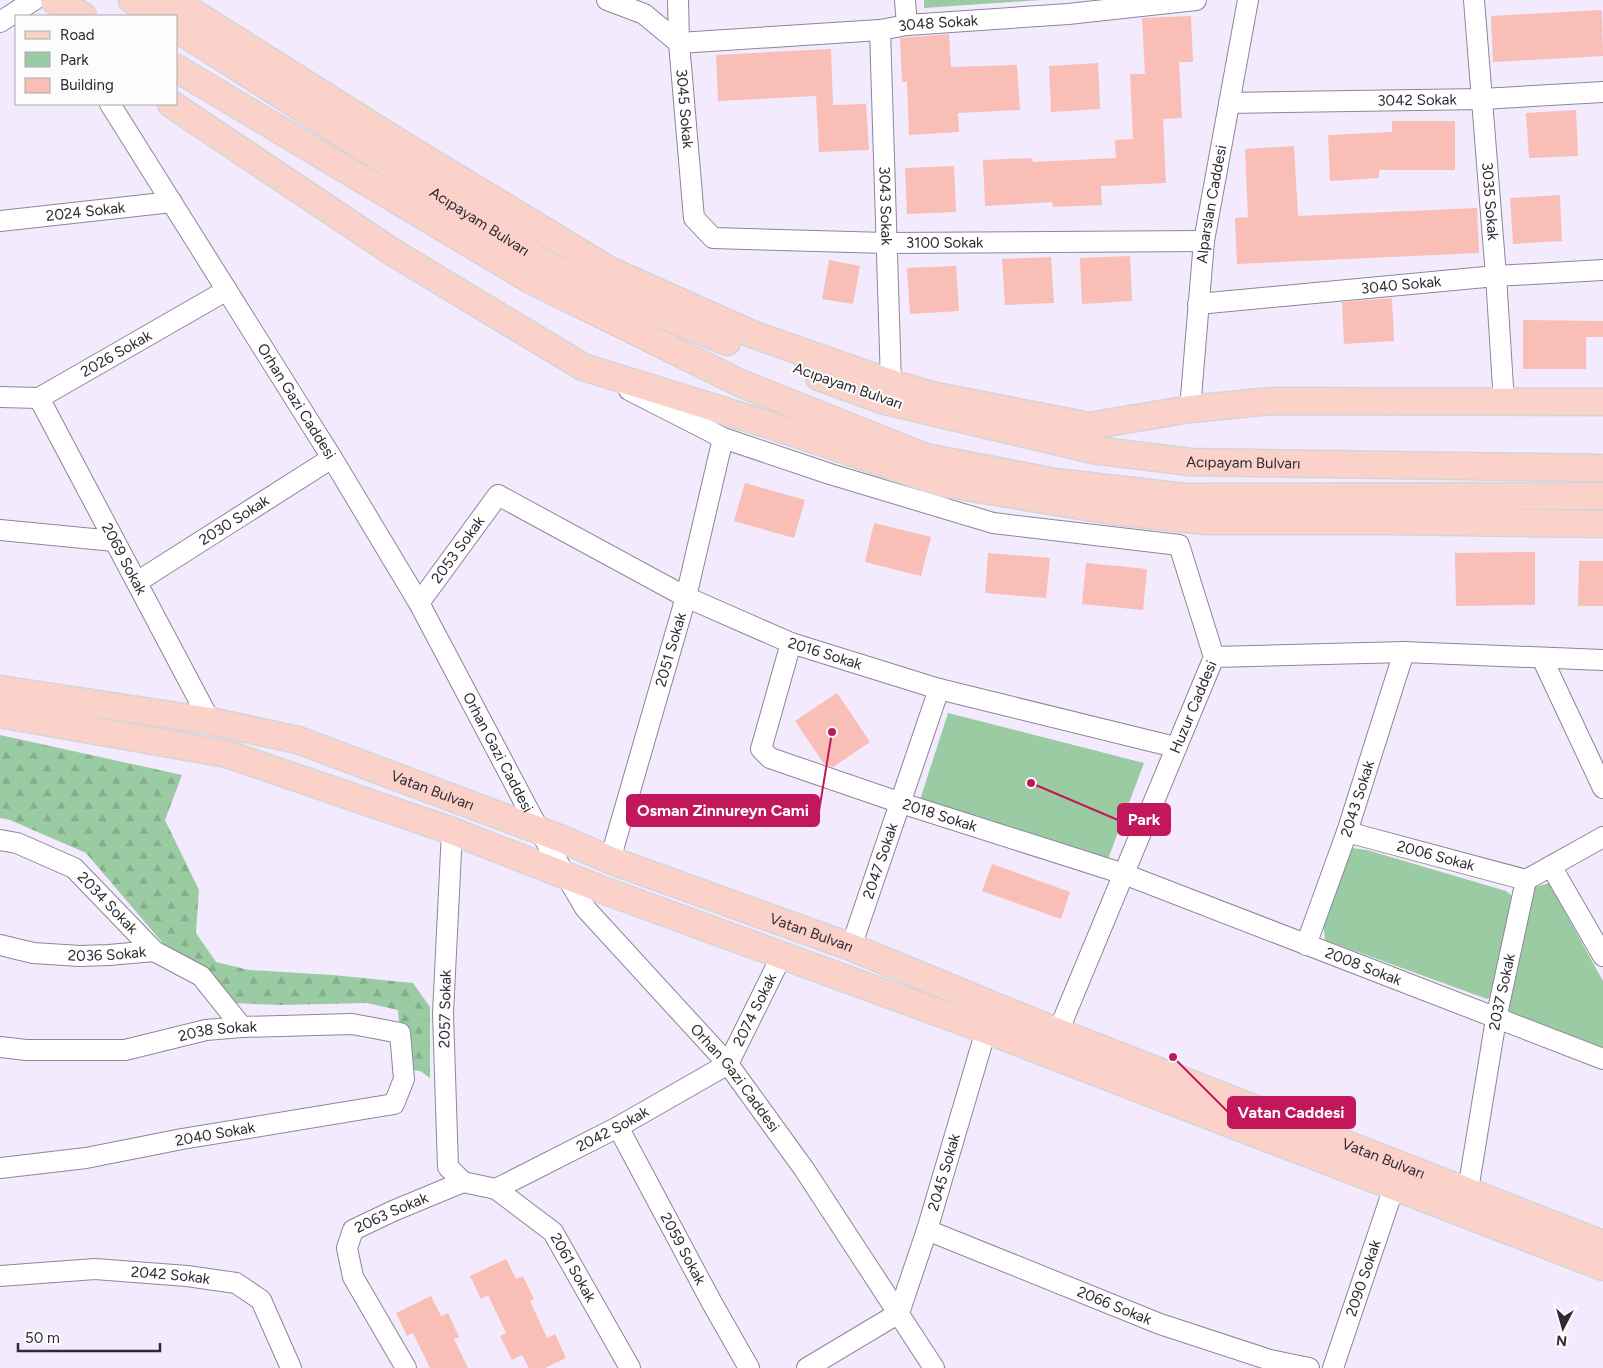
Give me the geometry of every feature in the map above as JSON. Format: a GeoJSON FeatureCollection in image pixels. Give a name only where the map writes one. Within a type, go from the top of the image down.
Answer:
{"type":"FeatureCollection","features":[{"type":"Feature","properties":{"kind":"main road"},"geometry":{"type":"LineString","coordinates":[[47,0],[55,15]]}},
{"type":"Feature","properties":{"kind":"main road"},"geometry":{"type":"LineString","coordinates":[[54,0],[81,15]]}},
{"type":"Feature","properties":{"kind":"main road"},"geometry":{"type":"LineString","coordinates":[[132,0],[155,15]]}},
{"type":"Feature","properties":{"kind":"main road"},"geometry":{"type":"LineString","coordinates":[[173,0],[406,147],[609,270],[752,334],[891,383],[931,395],[1089,426],[1190,409],[1272,401],[1603,402]]}},
{"type":"Feature","properties":{"kind":"main road","name":"Acıpayam Bulvarı"},"geometry":{"type":"LineString","coordinates":[[178,29],[554,269],[743,349],[885,401],[1093,450],[1190,462],[1603,468]]}},
{"type":"Feature","properties":{"kind":"main road","name":"Acıpayam Bulvarı"},"geometry":{"type":"LineString","coordinates":[[178,69],[529,279],[740,384],[925,457],[1055,482],[1184,497],[1603,496]]}},
{"type":"Feature","properties":{"kind":"main road"},"geometry":{"type":"LineString","coordinates":[[172,105],[394,253],[583,367],[776,427],[942,484],[1112,512],[1206,521],[1603,524]]}},
{"type":"Feature","properties":{"kind":"main road","name":"Vatan Bulvarı"},"geometry":{"type":"LineString","coordinates":[[0,689],[210,721],[298,740],[539,830],[610,860],[851,947],[1058,1032],[1603,1244]]}},
{"type":"Feature","properties":{"kind":"main road","name":"Vatan Bulvarı"},"geometry":{"type":"LineString","coordinates":[[0,714],[227,754],[452,830],[566,876],[986,1030],[1603,1267]]}},
{"type":"Feature","properties":{"kind":"street"},"geometry":{"type":"LineString","coordinates":[[0,22],[34,0]]}},
{"type":"Feature","properties":{"kind":"street"},"geometry":{"type":"LineString","coordinates":[[607,0],[644,14],[679,43]]}},
{"type":"Feature","properties":{"kind":"street","name":"3045 Sokak"},"geometry":{"type":"LineString","coordinates":[[678,0],[679,43],[694,218]]}},
{"type":"Feature","properties":{"kind":"street"},"geometry":{"type":"LineString","coordinates":[[906,0],[907,25]]}},
{"type":"Feature","properties":{"kind":"street","name":"3048 Sokak"},"geometry":{"type":"LineString","coordinates":[[679,43],[880,30],[907,25],[1067,7],[1196,0]]}},
{"type":"Feature","properties":{"kind":"street","name":"Alparslan Caddesi"},"geometry":{"type":"LineString","coordinates":[[1190,409],[1204,241],[1248,0]]}},
{"type":"Feature","properties":{"kind":"street","name":"3035 Sokak"},"geometry":{"type":"LineString","coordinates":[[1474,0],[1504,403]]}},
{"type":"Feature","properties":{"kind":"street","name":"3043 Sokak"},"geometry":{"type":"LineString","coordinates":[[880,30],[891,383]]}},
{"type":"Feature","properties":{"kind":"street","name":"3042 Sokak"},"geometry":{"type":"LineString","coordinates":[[1229,103],[1482,99],[1603,92]]}},
{"type":"Feature","properties":{"kind":"street","name":"Orhan Gazi Caddesi"},"geometry":{"type":"LineString","coordinates":[[111,105],[332,458],[419,603],[539,830],[585,908],[728,1064],[804,1169],[934,1368]]}},
{"type":"Feature","properties":{"kind":"street","name":"2024 Sokak"},"geometry":{"type":"LineString","coordinates":[[0,220],[172,202]]}},
{"type":"Feature","properties":{"kind":"street","name":"3100 Sokak"},"geometry":{"type":"LineString","coordinates":[[694,218],[713,238],[886,243],[1204,241]]}},
{"type":"Feature","properties":{"kind":"street","name":"3040 Sokak"},"geometry":{"type":"LineString","coordinates":[[1198,304],[1496,276],[1603,270]]}},
{"type":"Feature","properties":{"kind":"street","name":"2026 Sokak"},"geometry":{"type":"LineString","coordinates":[[39,398],[226,290]]}},
{"type":"Feature","properties":{"kind":"street"},"geometry":{"type":"LineString","coordinates":[[583,367],[723,438],[830,474],[993,522],[1179,546],[1214,657]]}},
{"type":"Feature","properties":{"kind":"street"},"geometry":{"type":"LineString","coordinates":[[0,397],[39,398]]}},
{"type":"Feature","properties":{"kind":"street","name":"2069 Sokak"},"geometry":{"type":"LineString","coordinates":[[39,398],[210,721]]}},
{"type":"Feature","properties":{"kind":"street","name":"2051 Sokak"},"geometry":{"type":"LineString","coordinates":[[610,860],[686,597],[723,438]]}},
{"type":"Feature","properties":{"kind":"street","name":"2030 Sokak"},"geometry":{"type":"LineString","coordinates":[[137,582],[332,458]]}},
{"type":"Feature","properties":{"kind":"street","name":"2016 Sokak"},"geometry":{"type":"LineString","coordinates":[[498,495],[686,597],[791,643],[939,689],[1175,747]]}},
{"type":"Feature","properties":{"kind":"street","name":"2053 Sokak"},"geometry":{"type":"LineString","coordinates":[[419,603],[498,495]]}},
{"type":"Feature","properties":{"kind":"street"},"geometry":{"type":"LineString","coordinates":[[0,530],[114,541]]}},
{"type":"Feature","properties":{"kind":"street","name":"2018 Sokak"},"geometry":{"type":"LineString","coordinates":[[791,643],[761,749],[770,758],[901,803],[1124,874]]}},
{"type":"Feature","properties":{"kind":"street","name":"Huzur Caddesi"},"geometry":{"type":"LineString","coordinates":[[1058,1032],[1214,657],[1404,652],[1596,660]]}},
{"type":"Feature","properties":{"kind":"street","name":"2043 Sokak"},"geometry":{"type":"LineString","coordinates":[[1306,945],[1347,832],[1404,652]]}},
{"type":"Feature","properties":{"kind":"street"},"geometry":{"type":"LineString","coordinates":[[1542,658],[1603,788]]}},
{"type":"Feature","properties":{"kind":"street"},"geometry":{"type":"LineString","coordinates":[[1596,660],[1603,675]]}},
{"type":"Feature","properties":{"kind":"street","name":"2047 Sokak"},"geometry":{"type":"LineString","coordinates":[[851,947],[939,689]]}},
{"type":"Feature","properties":{"kind":"street","name":"2057 Sokak"},"geometry":{"type":"LineString","coordinates":[[452,830],[443,1013],[448,1167],[463,1182]]}},
{"type":"Feature","properties":{"kind":"street","name":"2006 Sokak"},"geometry":{"type":"LineString","coordinates":[[1347,832],[1526,880]]}},
{"type":"Feature","properties":{"kind":"street"},"geometry":{"type":"LineString","coordinates":[[1526,880],[1603,837]]}},
{"type":"Feature","properties":{"kind":"street","name":"2034 Sokak"},"geometry":{"type":"LineString","coordinates":[[0,840],[16,844],[74,868],[154,951]]}},
{"type":"Feature","properties":{"kind":"street"},"geometry":{"type":"LineString","coordinates":[[1551,866],[1603,956]]}},
{"type":"Feature","properties":{"kind":"street","name":"2008 Sokak"},"geometry":{"type":"LineString","coordinates":[[1124,874],[1603,1059]]}},
{"type":"Feature","properties":{"kind":"street","name":"2037 Sokak"},"geometry":{"type":"LineString","coordinates":[[1468,1190],[1496,1019],[1526,880]]}},
{"type":"Feature","properties":{"kind":"street","name":"2036 Sokak"},"geometry":{"type":"LineString","coordinates":[[0,945],[32,952],[80,956],[154,951],[201,976],[242,1027]]}},
{"type":"Feature","properties":{"kind":"street","name":"2074 Sokak"},"geometry":{"type":"LineString","coordinates":[[728,1064],[782,955]]}},
{"type":"Feature","properties":{"kind":"street","name":"2038 Sokak"},"geometry":{"type":"LineString","coordinates":[[0,1047],[26,1050],[125,1050],[206,1030],[242,1027],[352,1024],[400,1033],[403,1069]]}},
{"type":"Feature","properties":{"kind":"street","name":"2045 Sokak"},"geometry":{"type":"LineString","coordinates":[[899,1313],[986,1030]]}},
{"type":"Feature","properties":{"kind":"street","name":"2042 Sokak"},"geometry":{"type":"LineString","coordinates":[[496,1189],[618,1127],[728,1064]]}},
{"type":"Feature","properties":{"kind":"street","name":"2040 Sokak"},"geometry":{"type":"LineString","coordinates":[[0,1168],[86,1158],[182,1139],[394,1104],[404,1079],[403,1069]]}},
{"type":"Feature","properties":{"kind":"street","name":"2059 Sokak"},"geometry":{"type":"LineString","coordinates":[[618,1127],[749,1368]]}},
{"type":"Feature","properties":{"kind":"street","name":"2061 Sokak"},"geometry":{"type":"LineString","coordinates":[[463,1182],[496,1189],[553,1232],[630,1368]]}},
{"type":"Feature","properties":{"kind":"street","name":"2063 Sokak"},"geometry":{"type":"LineString","coordinates":[[406,1368],[353,1277],[347,1248],[353,1230],[392,1211],[463,1182]]}},
{"type":"Feature","properties":{"kind":"street","name":"2090 Sokak"},"geometry":{"type":"LineString","coordinates":[[1333,1368],[1394,1187]]}},
{"type":"Feature","properties":{"kind":"street","name":"2066 Sokak"},"geometry":{"type":"LineString","coordinates":[[926,1230],[1160,1324],[1269,1364],[1309,1368]]}},
{"type":"Feature","properties":{"kind":"street","name":"2042 Sokak"},"geometry":{"type":"LineString","coordinates":[[0,1276],[95,1269],[187,1276],[236,1283],[261,1300],[291,1368]]}},
{"type":"Feature","properties":{"kind":"street"},"geometry":{"type":"LineString","coordinates":[[807,1368],[899,1313]]}},
{"type":"Feature","properties":{"kind":"green space"},"geometry":{"type":"Polygon","coordinates":[[[924,0],[1041,0],[924,8],[924,0]]]}},
{"type":"Feature","properties":{"kind":"green space"},"geometry":{"type":"Polygon","coordinates":[[[948,713],[1144,763],[1108,859],[919,803],[948,713]]]}},
{"type":"Feature","properties":{"kind":"green space"},"geometry":{"type":"Polygon","coordinates":[[[0,735],[182,775],[165,820],[199,890],[196,933],[216,962],[249,970],[333,975],[413,983],[430,1007],[430,1078],[420,1071],[403,1069],[398,1010],[367,1003],[279,1005],[233,1003],[167,948],[86,853],[10,820],[0,818],[0,735]]]}},
{"type":"Feature","properties":{"kind":"green space"},"geometry":{"type":"Polygon","coordinates":[[[1352,848],[1367,850],[1506,891],[1512,896],[1495,994],[1487,999],[1325,940],[1323,923],[1352,848]]]}},
{"type":"Feature","properties":{"kind":"green space"},"geometry":{"type":"Polygon","coordinates":[[[1549,883],[1603,981],[1603,1050],[1513,1016],[1508,1008],[1532,888],[1549,883]]]}},
{"type":"Feature","properties":{"kind":"building"},"geometry":{"type":"Polygon","coordinates":[[[1602,10],[1603,56],[1493,62],[1491,16],[1602,10]]]}},
{"type":"Feature","properties":{"kind":"building"},"geometry":{"type":"Polygon","coordinates":[[[1191,16],[1193,62],[1179,62],[1182,118],[1163,119],[1166,183],[1101,186],[1102,205],[1053,207],[1052,202],[985,206],[983,160],[1032,158],[1033,162],[1116,158],[1115,140],[1133,139],[1130,74],[1145,74],[1142,18],[1191,16]]]}},
{"type":"Feature","properties":{"kind":"building"},"geometry":{"type":"Polygon","coordinates":[[[949,34],[951,67],[1017,65],[1020,110],[958,113],[959,132],[909,135],[907,82],[902,82],[900,38],[949,34]]]}},
{"type":"Feature","properties":{"kind":"building"},"geometry":{"type":"Polygon","coordinates":[[[831,49],[833,105],[866,104],[869,150],[819,152],[816,96],[718,101],[716,55],[831,49]]]}},
{"type":"Feature","properties":{"kind":"building"},"geometry":{"type":"Polygon","coordinates":[[[1098,63],[1100,109],[1051,112],[1049,66],[1098,63]]]}},
{"type":"Feature","properties":{"kind":"building"},"geometry":{"type":"Polygon","coordinates":[[[1576,110],[1578,156],[1529,158],[1526,113],[1576,110]]]}},
{"type":"Feature","properties":{"kind":"building"},"geometry":{"type":"Polygon","coordinates":[[[1392,121],[1455,121],[1455,170],[1379,170],[1379,178],[1330,181],[1328,135],[1392,132],[1392,121]]]}},
{"type":"Feature","properties":{"kind":"building"},"geometry":{"type":"Polygon","coordinates":[[[1294,146],[1298,216],[1477,208],[1479,253],[1237,264],[1235,218],[1248,217],[1245,149],[1294,146]]]}},
{"type":"Feature","properties":{"kind":"building"},"geometry":{"type":"Polygon","coordinates":[[[954,166],[956,212],[907,214],[905,168],[954,166]]]}},
{"type":"Feature","properties":{"kind":"building"},"geometry":{"type":"Polygon","coordinates":[[[1560,195],[1562,241],[1513,244],[1510,198],[1560,195]]]}},
{"type":"Feature","properties":{"kind":"building"},"geometry":{"type":"Polygon","coordinates":[[[1130,256],[1132,301],[1082,304],[1080,258],[1130,256]]]}},
{"type":"Feature","properties":{"kind":"building"},"geometry":{"type":"Polygon","coordinates":[[[1051,257],[1054,303],[1005,305],[1002,259],[1051,257]]]}},
{"type":"Feature","properties":{"kind":"building"},"geometry":{"type":"Polygon","coordinates":[[[829,260],[860,266],[853,304],[822,299],[829,260]]]}},
{"type":"Feature","properties":{"kind":"building"},"geometry":{"type":"Polygon","coordinates":[[[956,266],[959,311],[910,314],[907,268],[956,266]]]}},
{"type":"Feature","properties":{"kind":"building"},"geometry":{"type":"Polygon","coordinates":[[[1392,298],[1394,341],[1344,344],[1342,302],[1392,298]]]}},
{"type":"Feature","properties":{"kind":"building"},"geometry":{"type":"Polygon","coordinates":[[[1523,320],[1603,321],[1603,337],[1586,337],[1586,369],[1523,369],[1523,320]]]}},
{"type":"Feature","properties":{"kind":"building"},"geometry":{"type":"Polygon","coordinates":[[[745,483],[805,500],[794,538],[734,521],[745,483]]]}},
{"type":"Feature","properties":{"kind":"building"},"geometry":{"type":"Polygon","coordinates":[[[874,523],[931,537],[921,576],[865,562],[874,523]]]}},
{"type":"Feature","properties":{"kind":"building"},"geometry":{"type":"Polygon","coordinates":[[[1535,552],[1535,605],[1456,606],[1455,553],[1535,552]]]}},
{"type":"Feature","properties":{"kind":"building"},"geometry":{"type":"Polygon","coordinates":[[[988,553],[1050,558],[1046,598],[985,593],[988,553]]]}},
{"type":"Feature","properties":{"kind":"building"},"geometry":{"type":"Polygon","coordinates":[[[1579,561],[1603,561],[1603,606],[1578,606],[1579,561]]]}},
{"type":"Feature","properties":{"kind":"building"},"geometry":{"type":"Polygon","coordinates":[[[1086,563],[1147,569],[1143,610],[1082,604],[1086,563]]]}},
{"type":"Feature","properties":{"kind":"building"},"geometry":{"type":"Polygon","coordinates":[[[837,693],[870,742],[833,767],[824,764],[795,721],[837,693]]]}},
{"type":"Feature","properties":{"kind":"building"},"geometry":{"type":"Polygon","coordinates":[[[992,864],[1070,892],[1061,919],[982,891],[992,864]]]}},
{"type":"Feature","properties":{"kind":"building"},"geometry":{"type":"Polygon","coordinates":[[[506,1259],[516,1279],[523,1276],[534,1299],[530,1301],[547,1338],[555,1334],[566,1358],[545,1368],[529,1368],[522,1355],[512,1360],[500,1336],[506,1333],[488,1295],[481,1299],[470,1276],[506,1259]]]}},
{"type":"Feature","properties":{"kind":"building"},"geometry":{"type":"Polygon","coordinates":[[[431,1296],[441,1316],[448,1313],[459,1337],[454,1339],[468,1368],[430,1368],[413,1333],[407,1336],[396,1313],[431,1296]]]}},
{"type":"Feature","properties":{"kind":"place","name":"Osman Zinnureyn Cami"},"geometry":{"type":"Point","coordinates":[832,732]}},
{"type":"Feature","properties":{"kind":"place","name":"Park"},"geometry":{"type":"Point","coordinates":[1031,783]}},
{"type":"Feature","properties":{"kind":"place","name":"Vatan Caddesi"},"geometry":{"type":"Point","coordinates":[1173,1057]}}]}
